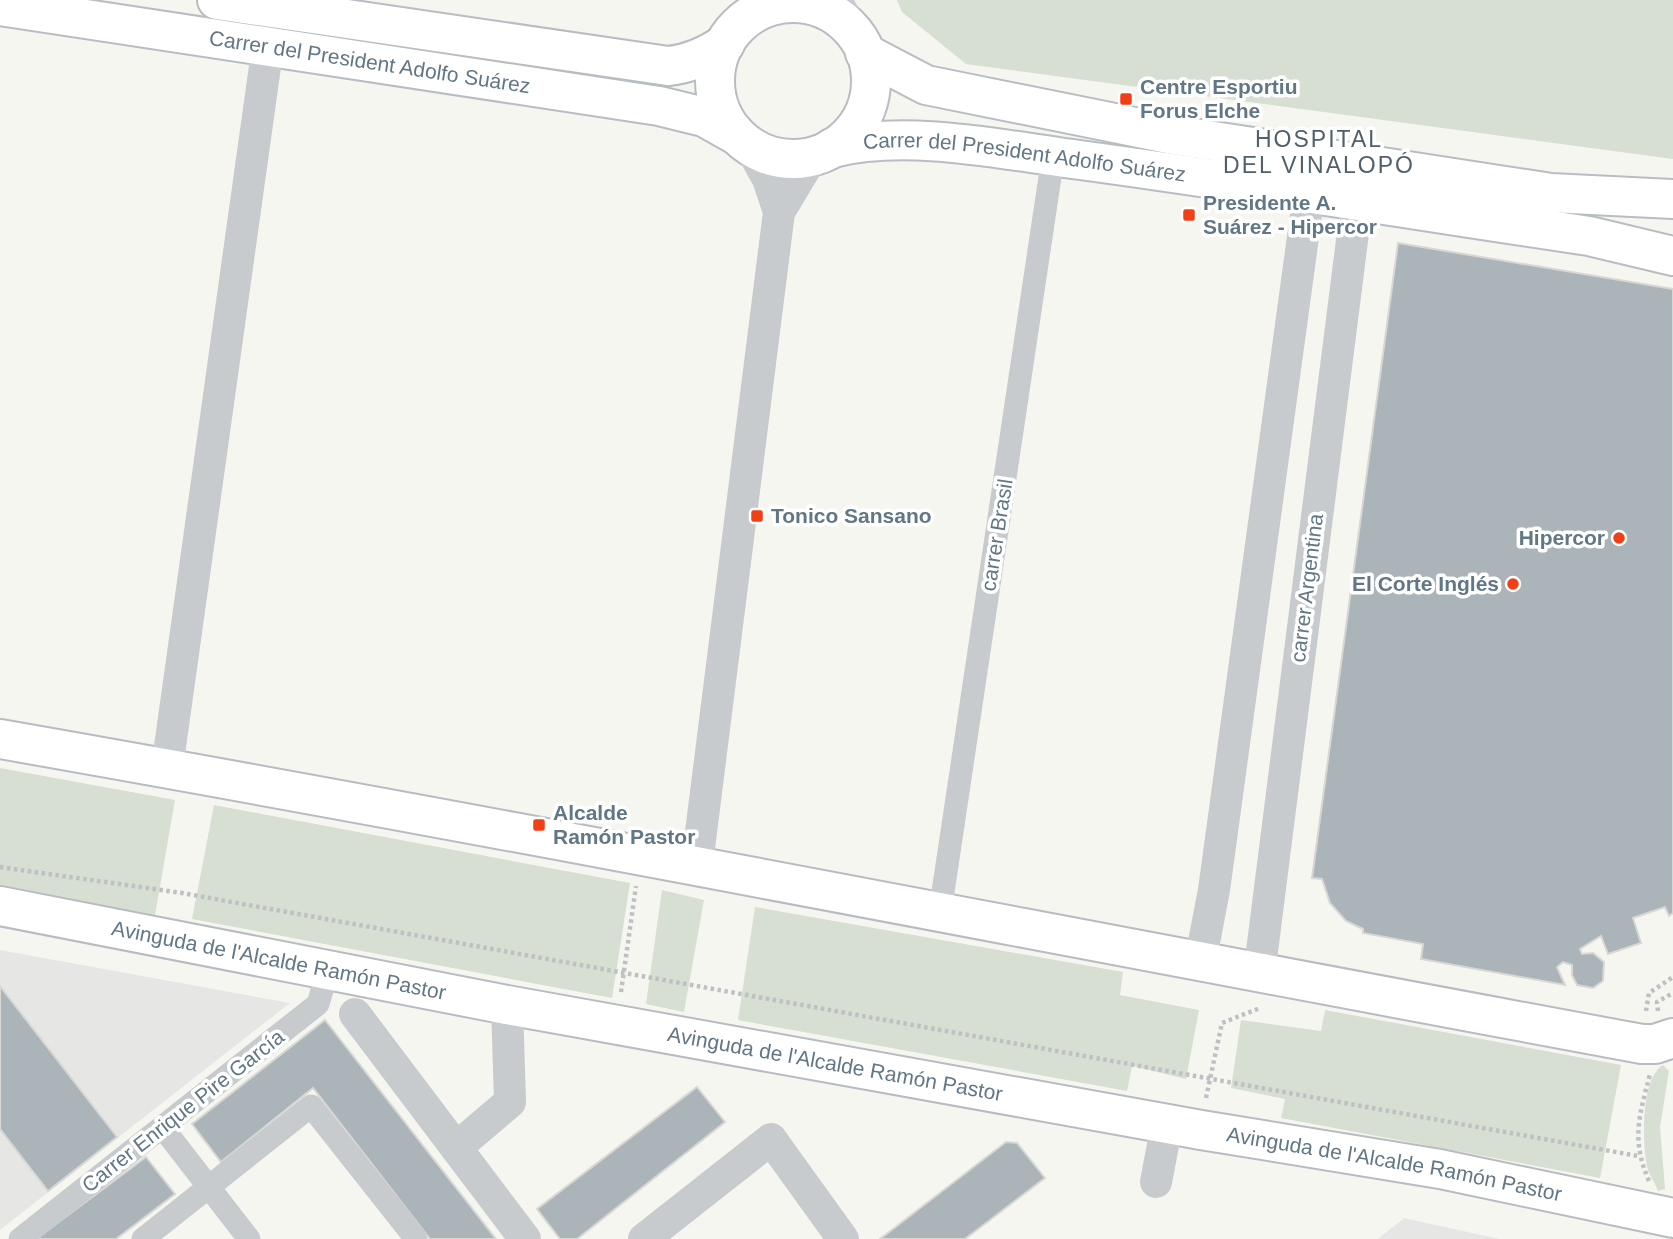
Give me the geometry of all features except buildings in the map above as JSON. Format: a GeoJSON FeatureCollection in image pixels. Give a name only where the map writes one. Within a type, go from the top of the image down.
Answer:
{"type":"FeatureCollection","features":[{"type":"Feature","properties":{"kind":"main road","name":"Carrer del President Adolfo Suárez"},"geometry":{"type":"LineString","coordinates":[[217,0],[277,4],[668,66],[683,65],[707,56],[724,44]]}},
{"type":"Feature","properties":{"kind":"main road"},"geometry":{"type":"LineString","coordinates":[[783,2],[817,6],[840,18],[851,28],[871,85],[865,110],[852,132],[826,151],[808,158],[782,158],[742,140],[722,114],[715,89],[717,63],[724,44],[744,20],[767,7],[783,2]]}},
{"type":"Feature","properties":{"kind":"main road","name":"Carrer del President Adolfo Suárez"},"geometry":{"type":"LineString","coordinates":[[0,6],[683,110],[704,117],[742,140]]}},
{"type":"Feature","properties":{"kind":"main road","name":"Carrer del President Adolfo Suárez"},"geometry":{"type":"LineString","coordinates":[[851,28],[926,85],[1174,135],[1551,193],[1673,199]]}},
{"type":"Feature","properties":{"kind":"main road","name":"Carrer del President Adolfo Suárez"},"geometry":{"type":"LineString","coordinates":[[826,151],[860,141],[913,141],[1053,157],[1590,236],[1673,256]]}},
{"type":"Feature","properties":{"kind":"main road"},"geometry":{"type":"LineString","coordinates":[[0,739],[697,864],[1200,963],[1264,989],[1656,1051]]}},
{"type":"Feature","properties":{"kind":"main road","name":"Avinguda de l'Alcalde Ramón Pastor"},"geometry":{"type":"LineString","coordinates":[[0,906],[507,1005],[1184,1127],[1662,1205]]}},
{"type":"Feature","properties":{"kind":"street"},"geometry":{"type":"LineString","coordinates":[[167,768],[268,46]]}},
{"type":"Feature","properties":{"kind":"street"},"geometry":{"type":"LineString","coordinates":[[742,140],[768,179],[779,212]]}},
{"type":"Feature","properties":{"kind":"street"},"geometry":{"type":"LineString","coordinates":[[697,864],[779,212],[806,167],[826,151]]}},
{"type":"Feature","properties":{"kind":"street","name":"carrer Brasil"},"geometry":{"type":"LineString","coordinates":[[940,912],[1053,157]]}},
{"type":"Feature","properties":{"kind":"street"},"geometry":{"type":"LineString","coordinates":[[1200,963],[1214,890],[1309,193]]}},
{"type":"Feature","properties":{"kind":"street","name":"Carrer del President Adolfo Suárez"},"geometry":{"type":"LineString","coordinates":[[1551,193],[1673,217]]}},
{"type":"Feature","properties":{"kind":"street","name":"carrer Argentina"},"geometry":{"type":"LineString","coordinates":[[1264,989],[1357,201]]}},
{"type":"Feature","properties":{"kind":"street","name":"Carrer del President Adolfo Suárez"},"geometry":{"type":"LineString","coordinates":[[1590,236],[1673,245]]}},
{"type":"Feature","properties":{"kind":"street","name":"Carrer Enrique Pire García"},"geometry":{"type":"LineString","coordinates":[[20,1239],[318,1004],[328,970]]}},
{"type":"Feature","properties":{"kind":"street"},"geometry":{"type":"LineString","coordinates":[[456,1147],[510,1102],[507,1005]]}},
{"type":"Feature","properties":{"kind":"street"},"geometry":{"type":"LineString","coordinates":[[355,1014],[525,1239]]}},
{"type":"Feature","properties":{"kind":"street"},"geometry":{"type":"LineString","coordinates":[[143,1239],[311,1106],[416,1239]]}},
{"type":"Feature","properties":{"kind":"street"},"geometry":{"type":"LineString","coordinates":[[1156,1182],[1184,1127]]}},
{"type":"Feature","properties":{"kind":"street"},"geometry":{"type":"LineString","coordinates":[[163,1128],[249,1239]]}},
{"type":"Feature","properties":{"kind":"street"},"geometry":{"type":"LineString","coordinates":[[644,1239],[678,1229],[771,1139],[830,1234]]}},
{"type":"Feature","properties":{"kind":"path"},"geometry":{"type":"LineString","coordinates":[[620,1001],[640,854]]}},
{"type":"Feature","properties":{"kind":"path"},"geometry":{"type":"LineString","coordinates":[[0,867],[182,892],[624,975],[1638,1156]]}},
{"type":"Feature","properties":{"kind":"path"},"geometry":{"type":"LineString","coordinates":[[1662,1205],[1638,1156],[1638,1120],[1656,1051],[1649,993],[1673,977]]}},
{"type":"Feature","properties":{"kind":"path"},"geometry":{"type":"LineString","coordinates":[[1184,1127],[1208,1079],[1222,1023],[1264,989]]}},
{"type":"Feature","properties":{"kind":"shaded area"},"geometry":{"type":"Polygon","coordinates":[[[897,0],[1673,0],[1673,159],[966,64],[902,12],[897,0]]]}},
{"type":"Feature","properties":{"kind":"shaded area"},"geometry":{"type":"Polygon","coordinates":[[[0,768],[175,800],[155,915],[0,886],[0,768]]]}},
{"type":"Feature","properties":{"kind":"shaded area"},"geometry":{"type":"Polygon","coordinates":[[[214,805],[630,883],[612,998],[192,919],[214,805]]]}},
{"type":"Feature","properties":{"kind":"shaded area"},"geometry":{"type":"Polygon","coordinates":[[[662,890],[704,900],[684,1012],[646,1004],[662,890]]]}},
{"type":"Feature","properties":{"kind":"shaded area"},"geometry":{"type":"Polygon","coordinates":[[[755,907],[1123,972],[1120,995],[1199,1010],[1186,1079],[1132,1066],[1127,1091],[738,1020],[755,907]]]}},
{"type":"Feature","properties":{"kind":"shaded area"},"geometry":{"type":"Polygon","coordinates":[[[0,950],[290,1003],[0,1230],[0,950]]]}},
{"type":"Feature","properties":{"kind":"shaded area"},"geometry":{"type":"Polygon","coordinates":[[[1325,1010],[1621,1065],[1600,1178],[1281,1118],[1285,1099],[1231,1088],[1241,1020],[1321,1031],[1325,1010]]]}},
{"type":"Feature","properties":{"kind":"shaded area"},"geometry":{"type":"Polygon","coordinates":[[[1663,1065],[1669,1071],[1660,1127],[1665,1189],[1658,1191],[1645,1156],[1644,1127],[1647,1096],[1656,1072],[1663,1065]]]}},
{"type":"Feature","properties":{"kind":"shaded area"},"geometry":{"type":"Polygon","coordinates":[[[1404,1218],[1500,1239],[1378,1239],[1404,1218]]]}},
{"type":"Feature","properties":{"kind":"place","name":"Centre Esportiu Forus Elche"},"geometry":{"type":"Point","coordinates":[1126,99]}},
{"type":"Feature","properties":{"kind":"place","name":"Presidente A. Suárez - Hipercor"},"geometry":{"type":"Point","coordinates":[1189,215]}},
{"type":"Feature","properties":{"kind":"place","name":"Tonico Sansano"},"geometry":{"type":"Point","coordinates":[757,516]}},
{"type":"Feature","properties":{"kind":"place","name":"Hipercor"},"geometry":{"type":"Point","coordinates":[1619,538]}},
{"type":"Feature","properties":{"kind":"place","name":"El Corte Inglés"},"geometry":{"type":"Point","coordinates":[1513,584]}},
{"type":"Feature","properties":{"kind":"place","name":"Alcalde Ramón Pastor"},"geometry":{"type":"Point","coordinates":[539,825]}},
{"type":"Feature","properties":{"kind":"district","name":"HOSPITAL DEL VINALOPÓ"},"geometry":{"type":"Point","coordinates":[1319,152]}}]}
